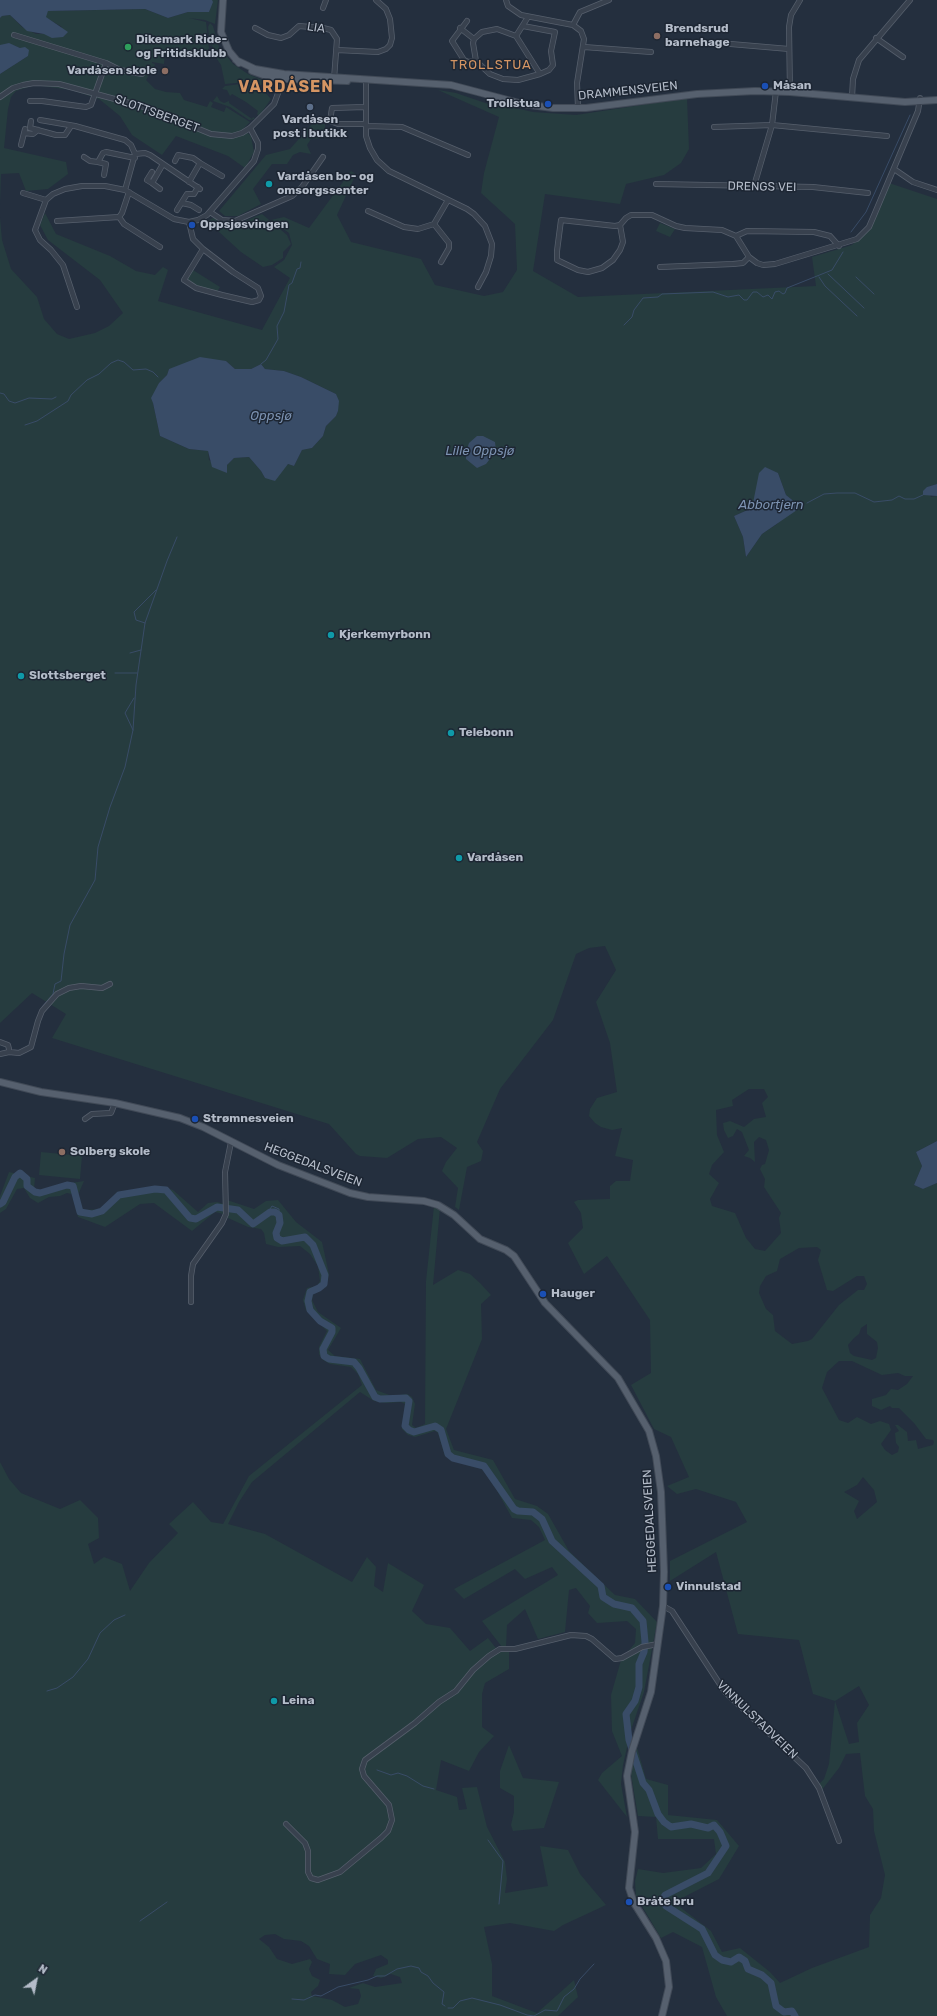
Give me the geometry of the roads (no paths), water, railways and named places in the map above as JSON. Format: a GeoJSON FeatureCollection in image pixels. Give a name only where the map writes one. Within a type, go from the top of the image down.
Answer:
{"type":"FeatureCollection","features":[{"type":"Feature","properties":{"kind":"main road","name":"DRAMMENSVEIEN"},"geometry":{"type":"LineString","coordinates":[[223,0],[221,32],[225,44],[236,60],[255,69],[284,76],[440,83],[465,87],[534,106],[578,108],[715,93],[776,91],[894,101],[937,100]]}},
{"type":"Feature","properties":{"kind":"main road","name":"DRAMMENSVEIEN"},"geometry":{"type":"LineString","coordinates":[[920,100],[937,96]]}},
{"type":"Feature","properties":{"kind":"main road","name":"HEGGEDALSVEIEN"},"geometry":{"type":"LineString","coordinates":[[0,1082],[41,1092],[115,1103],[188,1121],[278,1166],[359,1195],[423,1201],[438,1205],[454,1215],[480,1239],[506,1250],[514,1256],[545,1303],[618,1378],[649,1431],[656,1456],[661,1492],[664,1567],[663,1606],[651,1692],[632,1751],[627,1776],[634,1816],[635,1841],[629,1876],[629,1888],[634,1903],[656,1938],[666,1961],[668,1987],[662,2016]]}},
{"type":"Feature","properties":{"kind":"street"},"geometry":{"type":"LineString","coordinates":[[323,8],[326,0]]}},
{"type":"Feature","properties":{"kind":"street"},"geometry":{"type":"LineString","coordinates":[[337,50],[378,52],[386,49],[390,45],[392,38],[390,19],[386,9],[376,0]]}},
{"type":"Feature","properties":{"kind":"street"},"geometry":{"type":"LineString","coordinates":[[506,0],[508,6],[514,12],[528,17],[573,25],[583,34],[584,47],[577,83],[578,108]]}},
{"type":"Feature","properties":{"kind":"street"},"geometry":{"type":"LineString","coordinates":[[573,25],[580,12],[608,0]]}},
{"type":"Feature","properties":{"kind":"street"},"geometry":{"type":"LineString","coordinates":[[790,92],[789,26],[791,15],[800,0]]}},
{"type":"Feature","properties":{"kind":"street"},"geometry":{"type":"LineString","coordinates":[[852,97],[856,68],[865,52],[910,0]]}},
{"type":"Feature","properties":{"kind":"street"},"geometry":{"type":"LineString","coordinates":[[516,36],[528,17]]}},
{"type":"Feature","properties":{"kind":"street"},"geometry":{"type":"LineString","coordinates":[[467,21],[453,38],[453,44],[464,60],[468,62],[476,61]]}},
{"type":"Feature","properties":{"kind":"street","name":"LIA"},"geometry":{"type":"LineString","coordinates":[[254,28],[268,35],[281,38],[289,35],[299,26],[324,28],[334,33],[337,39],[334,79]]}},
{"type":"Feature","properties":{"kind":"street"},"geometry":{"type":"LineString","coordinates":[[523,26],[555,32],[550,51],[553,66],[549,70],[540,74],[518,80],[503,79],[490,74],[476,61],[473,43],[474,39],[482,32],[502,30],[516,36],[540,74]]}},
{"type":"Feature","properties":{"kind":"street"},"geometry":{"type":"LineString","coordinates":[[460,28],[474,39]]}},
{"type":"Feature","properties":{"kind":"street"},"geometry":{"type":"LineString","coordinates":[[14,35],[106,63],[120,70],[142,74]]}},
{"type":"Feature","properties":{"kind":"street"},"geometry":{"type":"LineString","coordinates":[[876,38],[903,58]]}},
{"type":"Feature","properties":{"kind":"street"},"geometry":{"type":"LineString","coordinates":[[719,43],[789,49]]}},
{"type":"Feature","properties":{"kind":"street"},"geometry":{"type":"LineString","coordinates":[[584,47],[650,52]]}},
{"type":"Feature","properties":{"kind":"street"},"geometry":{"type":"LineString","coordinates":[[30,101],[42,101],[65,106],[70,104],[86,107],[93,102],[106,63]]}},
{"type":"Feature","properties":{"kind":"street","name":"SLOTTSBERGET"},"geometry":{"type":"LineString","coordinates":[[0,97],[13,88],[34,83],[59,84],[148,108],[200,130],[221,136],[232,136],[242,133],[250,128],[274,104],[284,76]]}},
{"type":"Feature","properties":{"kind":"street"},"geometry":{"type":"LineString","coordinates":[[366,80],[366,136],[370,148],[377,160],[389,171],[474,214],[488,232],[492,244],[491,256],[486,272],[478,287]]}},
{"type":"Feature","properties":{"kind":"street"},"geometry":{"type":"LineString","coordinates":[[754,186],[772,125],[776,91]]}},
{"type":"Feature","properties":{"kind":"street"},"geometry":{"type":"LineString","coordinates":[[620,225],[623,242],[620,250],[613,260],[602,268],[588,272],[578,270],[557,260],[561,220],[615,226],[620,225],[631,215],[652,215],[676,226],[722,230],[736,236],[750,257],[757,263],[763,265],[775,264],[839,246],[857,239],[869,226],[918,111],[920,100]]}},
{"type":"Feature","properties":{"kind":"street"},"geometry":{"type":"LineString","coordinates":[[365,108],[332,108],[330,121],[338,124],[402,127],[468,155]]}},
{"type":"Feature","properties":{"kind":"street"},"geometry":{"type":"LineString","coordinates":[[40,120],[126,140],[131,145],[135,156],[122,213],[119,216],[57,221]]}},
{"type":"Feature","properties":{"kind":"street"},"geometry":{"type":"LineString","coordinates":[[31,121],[30,128],[56,135],[65,135],[71,126]]}},
{"type":"Feature","properties":{"kind":"street"},"geometry":{"type":"LineString","coordinates":[[714,127],[772,125],[886,136]]}},
{"type":"Feature","properties":{"kind":"street"},"geometry":{"type":"LineString","coordinates":[[77,307],[63,265],[51,250],[40,240],[35,230],[46,200],[58,191],[96,185],[127,191],[174,219],[189,222],[198,220],[210,212],[254,161],[258,149],[258,143],[250,128]]}},
{"type":"Feature","properties":{"kind":"street"},"geometry":{"type":"LineString","coordinates":[[21,145],[24,131],[33,134],[38,130]]}},
{"type":"Feature","properties":{"kind":"street"},"geometry":{"type":"LineString","coordinates":[[98,162],[103,153],[106,152],[135,156],[145,153],[163,164],[172,165],[189,182],[199,188],[194,194],[187,194],[177,210]]}},
{"type":"Feature","properties":{"kind":"street"},"geometry":{"type":"LineString","coordinates":[[172,165],[178,155],[193,158],[222,176]]}},
{"type":"Feature","properties":{"kind":"street"},"geometry":{"type":"LineString","coordinates":[[84,156],[98,162],[106,162],[104,175]]}},
{"type":"Feature","properties":{"kind":"street"},"geometry":{"type":"LineString","coordinates":[[210,212],[222,220],[235,221],[292,196],[302,187],[323,156]]}},
{"type":"Feature","properties":{"kind":"street"},"geometry":{"type":"LineString","coordinates":[[189,182],[200,163]]}},
{"type":"Feature","properties":{"kind":"street"},"geometry":{"type":"LineString","coordinates":[[152,183],[163,164]]}},
{"type":"Feature","properties":{"kind":"street"},"geometry":{"type":"LineString","coordinates":[[894,169],[913,182],[937,190]]}},
{"type":"Feature","properties":{"kind":"street"},"geometry":{"type":"LineString","coordinates":[[157,175],[150,170],[147,180],[160,189]]}},
{"type":"Feature","properties":{"kind":"street","name":"DRENGS VEI"},"geometry":{"type":"LineString","coordinates":[[656,184],[814,187],[868,193]]}},
{"type":"Feature","properties":{"kind":"street"},"geometry":{"type":"LineString","coordinates":[[24,193],[46,200]]}},
{"type":"Feature","properties":{"kind":"street"},"geometry":{"type":"LineString","coordinates":[[368,211],[412,230],[424,228],[434,224],[441,215],[448,200]]}},
{"type":"Feature","properties":{"kind":"street"},"geometry":{"type":"LineString","coordinates":[[182,203],[191,205],[199,210]]}},
{"type":"Feature","properties":{"kind":"street"},"geometry":{"type":"LineString","coordinates":[[119,216],[124,224],[160,247]]}},
{"type":"Feature","properties":{"kind":"street"},"geometry":{"type":"LineString","coordinates":[[189,222],[193,240],[233,272],[258,288],[262,296],[260,300],[252,302],[222,296],[196,288],[184,280],[203,249]]}},
{"type":"Feature","properties":{"kind":"street"},"geometry":{"type":"LineString","coordinates":[[434,224],[449,243],[449,248],[441,262]]}},
{"type":"Feature","properties":{"kind":"street"},"geometry":{"type":"LineString","coordinates":[[736,236],[746,231],[814,232],[830,236],[839,246]]}},
{"type":"Feature","properties":{"kind":"street"},"geometry":{"type":"LineString","coordinates":[[660,267],[743,263],[750,257]]}},
{"type":"Feature","properties":{"kind":"street"},"geometry":{"type":"LineString","coordinates":[[0,1054],[9,1052],[19,1053],[31,1047],[40,1016],[57,994],[69,988],[81,986],[102,988],[110,984]]}},
{"type":"Feature","properties":{"kind":"street"},"geometry":{"type":"LineString","coordinates":[[0,1042],[8,1046],[9,1052]]}},
{"type":"Feature","properties":{"kind":"street"},"geometry":{"type":"LineString","coordinates":[[85,1119],[92,1114],[111,1113],[115,1103]]}},
{"type":"Feature","properties":{"kind":"street"},"geometry":{"type":"LineString","coordinates":[[191,1302],[191,1276],[193,1264],[222,1223],[227,1207],[225,1172],[231,1142]]}},
{"type":"Feature","properties":{"kind":"street","name":"VINNULSTADVEIEN"},"geometry":{"type":"LineString","coordinates":[[663,1606],[672,1611],[725,1692],[806,1768],[819,1788],[839,1841]]}},
{"type":"Feature","properties":{"kind":"street"},"geometry":{"type":"LineString","coordinates":[[286,1824],[305,1843],[308,1851],[308,1872],[311,1878],[318,1880],[340,1872],[388,1831],[392,1820],[389,1805],[364,1776],[362,1769],[365,1760],[410,1727],[439,1702],[456,1691],[473,1670],[489,1656],[500,1649],[515,1649],[571,1635],[586,1636],[592,1639],[615,1659],[622,1658],[642,1647],[658,1644]]}},
{"type":"Feature","properties":{"kind":"water"},"geometry":{"type":"Polygon","coordinates":[[[0,0],[212,0],[213,2],[209,12],[188,12],[168,18],[145,9],[48,11],[46,17],[68,32],[63,37],[52,38],[44,34],[27,31],[10,15],[2,16],[0,18],[0,0]]]}},
{"type":"Feature","properties":{"kind":"water"},"geometry":{"type":"Polygon","coordinates":[[[9,43],[20,48],[25,47],[29,50],[28,56],[0,74],[0,45],[9,43]]]}},
{"type":"Feature","properties":{"kind":"water","name":"Oppsjø"},"geometry":{"type":"Polygon","coordinates":[[[200,357],[226,361],[235,369],[251,369],[261,364],[265,369],[284,371],[301,377],[336,394],[339,401],[336,416],[326,426],[323,436],[312,448],[302,450],[294,466],[288,464],[275,481],[265,478],[249,457],[234,458],[227,465],[227,473],[212,467],[208,451],[189,449],[160,436],[151,398],[159,383],[167,375],[169,369],[200,357]]]}},
{"type":"Feature","properties":{"kind":"water","name":"Lille Oppsjø"},"geometry":{"type":"Polygon","coordinates":[[[477,436],[483,436],[495,442],[496,451],[486,464],[477,468],[466,459],[466,452],[469,443],[477,436]]]}},
{"type":"Feature","properties":{"kind":"water","name":"Abbortjern"},"geometry":{"type":"Polygon","coordinates":[[[765,467],[778,473],[786,495],[796,503],[797,510],[762,534],[746,557],[743,537],[734,516],[752,508],[759,473],[765,467]]]}},
{"type":"Feature","properties":{"kind":"water"},"geometry":{"type":"Polygon","coordinates":[[[937,484],[937,496],[923,495],[923,491],[927,487],[937,484]]]}},
{"type":"Feature","properties":{"kind":"water"},"geometry":{"type":"Polygon","coordinates":[[[937,1141],[937,1183],[923,1189],[914,1185],[922,1166],[916,1152],[937,1141]]]}},
{"type":"Feature","properties":{"kind":"waterway"},"geometry":{"type":"LineString","coordinates":[[851,232],[866,212],[910,115]]}},
{"type":"Feature","properties":{"kind":"waterway"},"geometry":{"type":"LineString","coordinates":[[624,325],[632,317],[634,310],[643,298],[658,297],[662,294],[713,292],[728,297],[739,295],[744,300],[747,300],[753,292],[757,292],[763,297],[768,295],[772,299],[775,292],[779,291],[783,294],[787,288],[832,270],[843,252]]}},
{"type":"Feature","properties":{"kind":"waterway"},"geometry":{"type":"LineString","coordinates":[[261,364],[266,360],[278,339],[277,326],[284,312],[289,285],[292,283],[297,269],[300,268],[301,262]]}},
{"type":"Feature","properties":{"kind":"waterway"},"geometry":{"type":"LineString","coordinates":[[828,274],[864,308]]}},
{"type":"Feature","properties":{"kind":"waterway"},"geometry":{"type":"LineString","coordinates":[[819,277],[825,286],[857,316]]}},
{"type":"Feature","properties":{"kind":"waterway"},"geometry":{"type":"LineString","coordinates":[[856,277],[874,294]]}},
{"type":"Feature","properties":{"kind":"waterway"},"geometry":{"type":"LineString","coordinates":[[25,425],[37,421],[68,401],[71,395],[87,380],[99,374],[111,363],[118,360],[124,362],[133,370],[146,369],[153,372],[158,377]]}},
{"type":"Feature","properties":{"kind":"waterway"},"geometry":{"type":"LineString","coordinates":[[0,393],[4,394],[9,401],[15,403],[29,398],[52,399],[56,397]]}},
{"type":"Feature","properties":{"kind":"waterway"},"geometry":{"type":"LineString","coordinates":[[807,503],[824,494],[837,493],[855,493],[874,502],[892,500],[899,496],[905,499],[914,499],[923,495]]}},
{"type":"Feature","properties":{"kind":"waterway"},"geometry":{"type":"LineString","coordinates":[[42,1007],[53,994],[55,984],[61,981],[64,954],[70,925],[95,880],[98,847],[110,807],[125,767],[133,730],[136,685],[145,623],[177,537]]}},
{"type":"Feature","properties":{"kind":"waterway"},"geometry":{"type":"LineString","coordinates":[[145,623],[136,620],[134,612],[156,590]]}},
{"type":"Feature","properties":{"kind":"waterway"},"geometry":{"type":"LineString","coordinates":[[130,653],[141,650]]}},
{"type":"Feature","properties":{"kind":"waterway"},"geometry":{"type":"LineString","coordinates":[[115,673],[137,673]]}},
{"type":"Feature","properties":{"kind":"waterway"},"geometry":{"type":"LineString","coordinates":[[133,730],[125,713],[134,698]]}},
{"type":"Feature","properties":{"kind":"waterway"},"geometry":{"type":"LineString","coordinates":[[0,1204],[3,1202],[15,1177],[20,1173],[27,1179],[27,1186],[35,1192],[40,1193],[67,1185],[73,1186],[80,1212],[92,1214],[102,1211],[119,1195],[155,1189],[166,1190],[190,1218],[196,1219],[217,1207],[238,1210],[253,1224],[270,1212],[275,1212],[279,1215],[280,1223],[276,1233],[277,1238],[282,1241],[305,1237],[313,1245],[325,1275],[324,1284],[310,1292],[308,1301],[310,1310],[320,1321],[332,1328],[332,1332],[323,1349],[324,1356],[329,1359],[354,1362],[359,1368],[375,1397],[380,1399],[406,1398],[409,1401],[405,1426],[409,1430],[414,1432],[435,1426],[441,1430],[448,1454],[453,1458],[484,1466],[514,1509],[518,1511],[533,1512],[542,1519],[552,1541],[601,1586],[603,1597],[614,1604],[632,1608],[643,1621],[645,1642],[644,1652],[639,1664],[639,1687],[635,1701],[626,1714],[629,1740],[643,1783],[649,1790],[658,1814],[664,1822],[671,1827],[691,1824],[708,1828],[714,1825],[720,1832],[726,1846],[708,1873],[665,1895],[662,1901],[666,1906],[702,1929],[715,1955],[722,1960],[731,1962],[739,1957],[745,1961],[748,1969],[762,1975],[771,1983],[776,2006],[784,2012],[792,2011],[795,2016]]}},
{"type":"Feature","properties":{"kind":"waterway"},"geometry":{"type":"LineString","coordinates":[[267,1214],[272,1206],[279,1209],[279,1215]]}},
{"type":"Feature","properties":{"kind":"waterway"},"geometry":{"type":"LineString","coordinates":[[47,1691],[57,1688],[73,1677],[88,1659],[100,1633],[114,1620],[125,1615]]}},
{"type":"Feature","properties":{"kind":"waterway"},"geometry":{"type":"LineString","coordinates":[[377,1770],[391,1775],[398,1773],[407,1776],[423,1786],[434,1789]]}},
{"type":"Feature","properties":{"kind":"waterway"},"geometry":{"type":"LineString","coordinates":[[488,1840],[503,1861],[499,1904]]}},
{"type":"Feature","properties":{"kind":"waterway"},"geometry":{"type":"LineString","coordinates":[[140,1921],[167,1902]]}},
{"type":"Feature","properties":{"kind":"waterway"},"geometry":{"type":"LineString","coordinates":[[448,2008],[453,2008],[460,2001],[472,1998],[500,2005],[527,2015],[534,2016],[545,2010],[557,2011],[564,1997],[574,1989],[580,1979],[594,1964]]}},
{"type":"Feature","properties":{"kind":"waterway"},"geometry":{"type":"LineString","coordinates":[[292,1999],[304,2000],[315,1995],[321,1996],[338,1987],[368,1980],[377,1976],[385,1976],[397,1969],[411,1966],[419,1968],[421,1972],[428,1976],[433,1983],[444,1992],[442,2004],[445,2006]]}},
{"type":"Feature","properties":{"kind":"place","name":"Brendsrud barnehage"},"geometry":{"type":"Point","coordinates":[657,36]}},
{"type":"Feature","properties":{"kind":"place","name":"Dikemark Ride- og Fritidsklubb"},"geometry":{"type":"Point","coordinates":[128,47]}},
{"type":"Feature","properties":{"kind":"place","name":"Vardåsen skole"},"geometry":{"type":"Point","coordinates":[165,71]}},
{"type":"Feature","properties":{"kind":"place","name":"Måsan"},"geometry":{"type":"Point","coordinates":[765,86]}},
{"type":"Feature","properties":{"kind":"place","name":"Trollstua"},"geometry":{"type":"Point","coordinates":[548,104]}},
{"type":"Feature","properties":{"kind":"place","name":"Vardåsen post i butikk"},"geometry":{"type":"Point","coordinates":[310,107]}},
{"type":"Feature","properties":{"kind":"place","name":"Vardåsen bo- og omsorgssenter"},"geometry":{"type":"Point","coordinates":[269,184]}},
{"type":"Feature","properties":{"kind":"place","name":"Oppsjøsvingen"},"geometry":{"type":"Point","coordinates":[192,225]}},
{"type":"Feature","properties":{"kind":"place","name":"Kjerkemyrbonn"},"geometry":{"type":"Point","coordinates":[331,635]}},
{"type":"Feature","properties":{"kind":"place","name":"Slottsberget"},"geometry":{"type":"Point","coordinates":[21,676]}},
{"type":"Feature","properties":{"kind":"place","name":"Telebonn"},"geometry":{"type":"Point","coordinates":[451,733]}},
{"type":"Feature","properties":{"kind":"place","name":"Vardåsen"},"geometry":{"type":"Point","coordinates":[459,858]}},
{"type":"Feature","properties":{"kind":"place","name":"Strømnesveien"},"geometry":{"type":"Point","coordinates":[195,1119]}},
{"type":"Feature","properties":{"kind":"place","name":"Solberg skole"},"geometry":{"type":"Point","coordinates":[62,1152]}},
{"type":"Feature","properties":{"kind":"place","name":"Hauger"},"geometry":{"type":"Point","coordinates":[543,1294]}},
{"type":"Feature","properties":{"kind":"place","name":"Vinnulstad"},"geometry":{"type":"Point","coordinates":[668,1587]}},
{"type":"Feature","properties":{"kind":"place","name":"Leina"},"geometry":{"type":"Point","coordinates":[274,1701]}},
{"type":"Feature","properties":{"kind":"place","name":"Bråte bru"},"geometry":{"type":"Point","coordinates":[629,1902]}},
{"type":"Feature","properties":{"kind":"district","name":"TROLLSTUA"},"geometry":{"type":"Point","coordinates":[491,65]}},
{"type":"Feature","properties":{"kind":"district","name":"VARDÅSEN"},"geometry":{"type":"Point","coordinates":[286,87]}}]}
